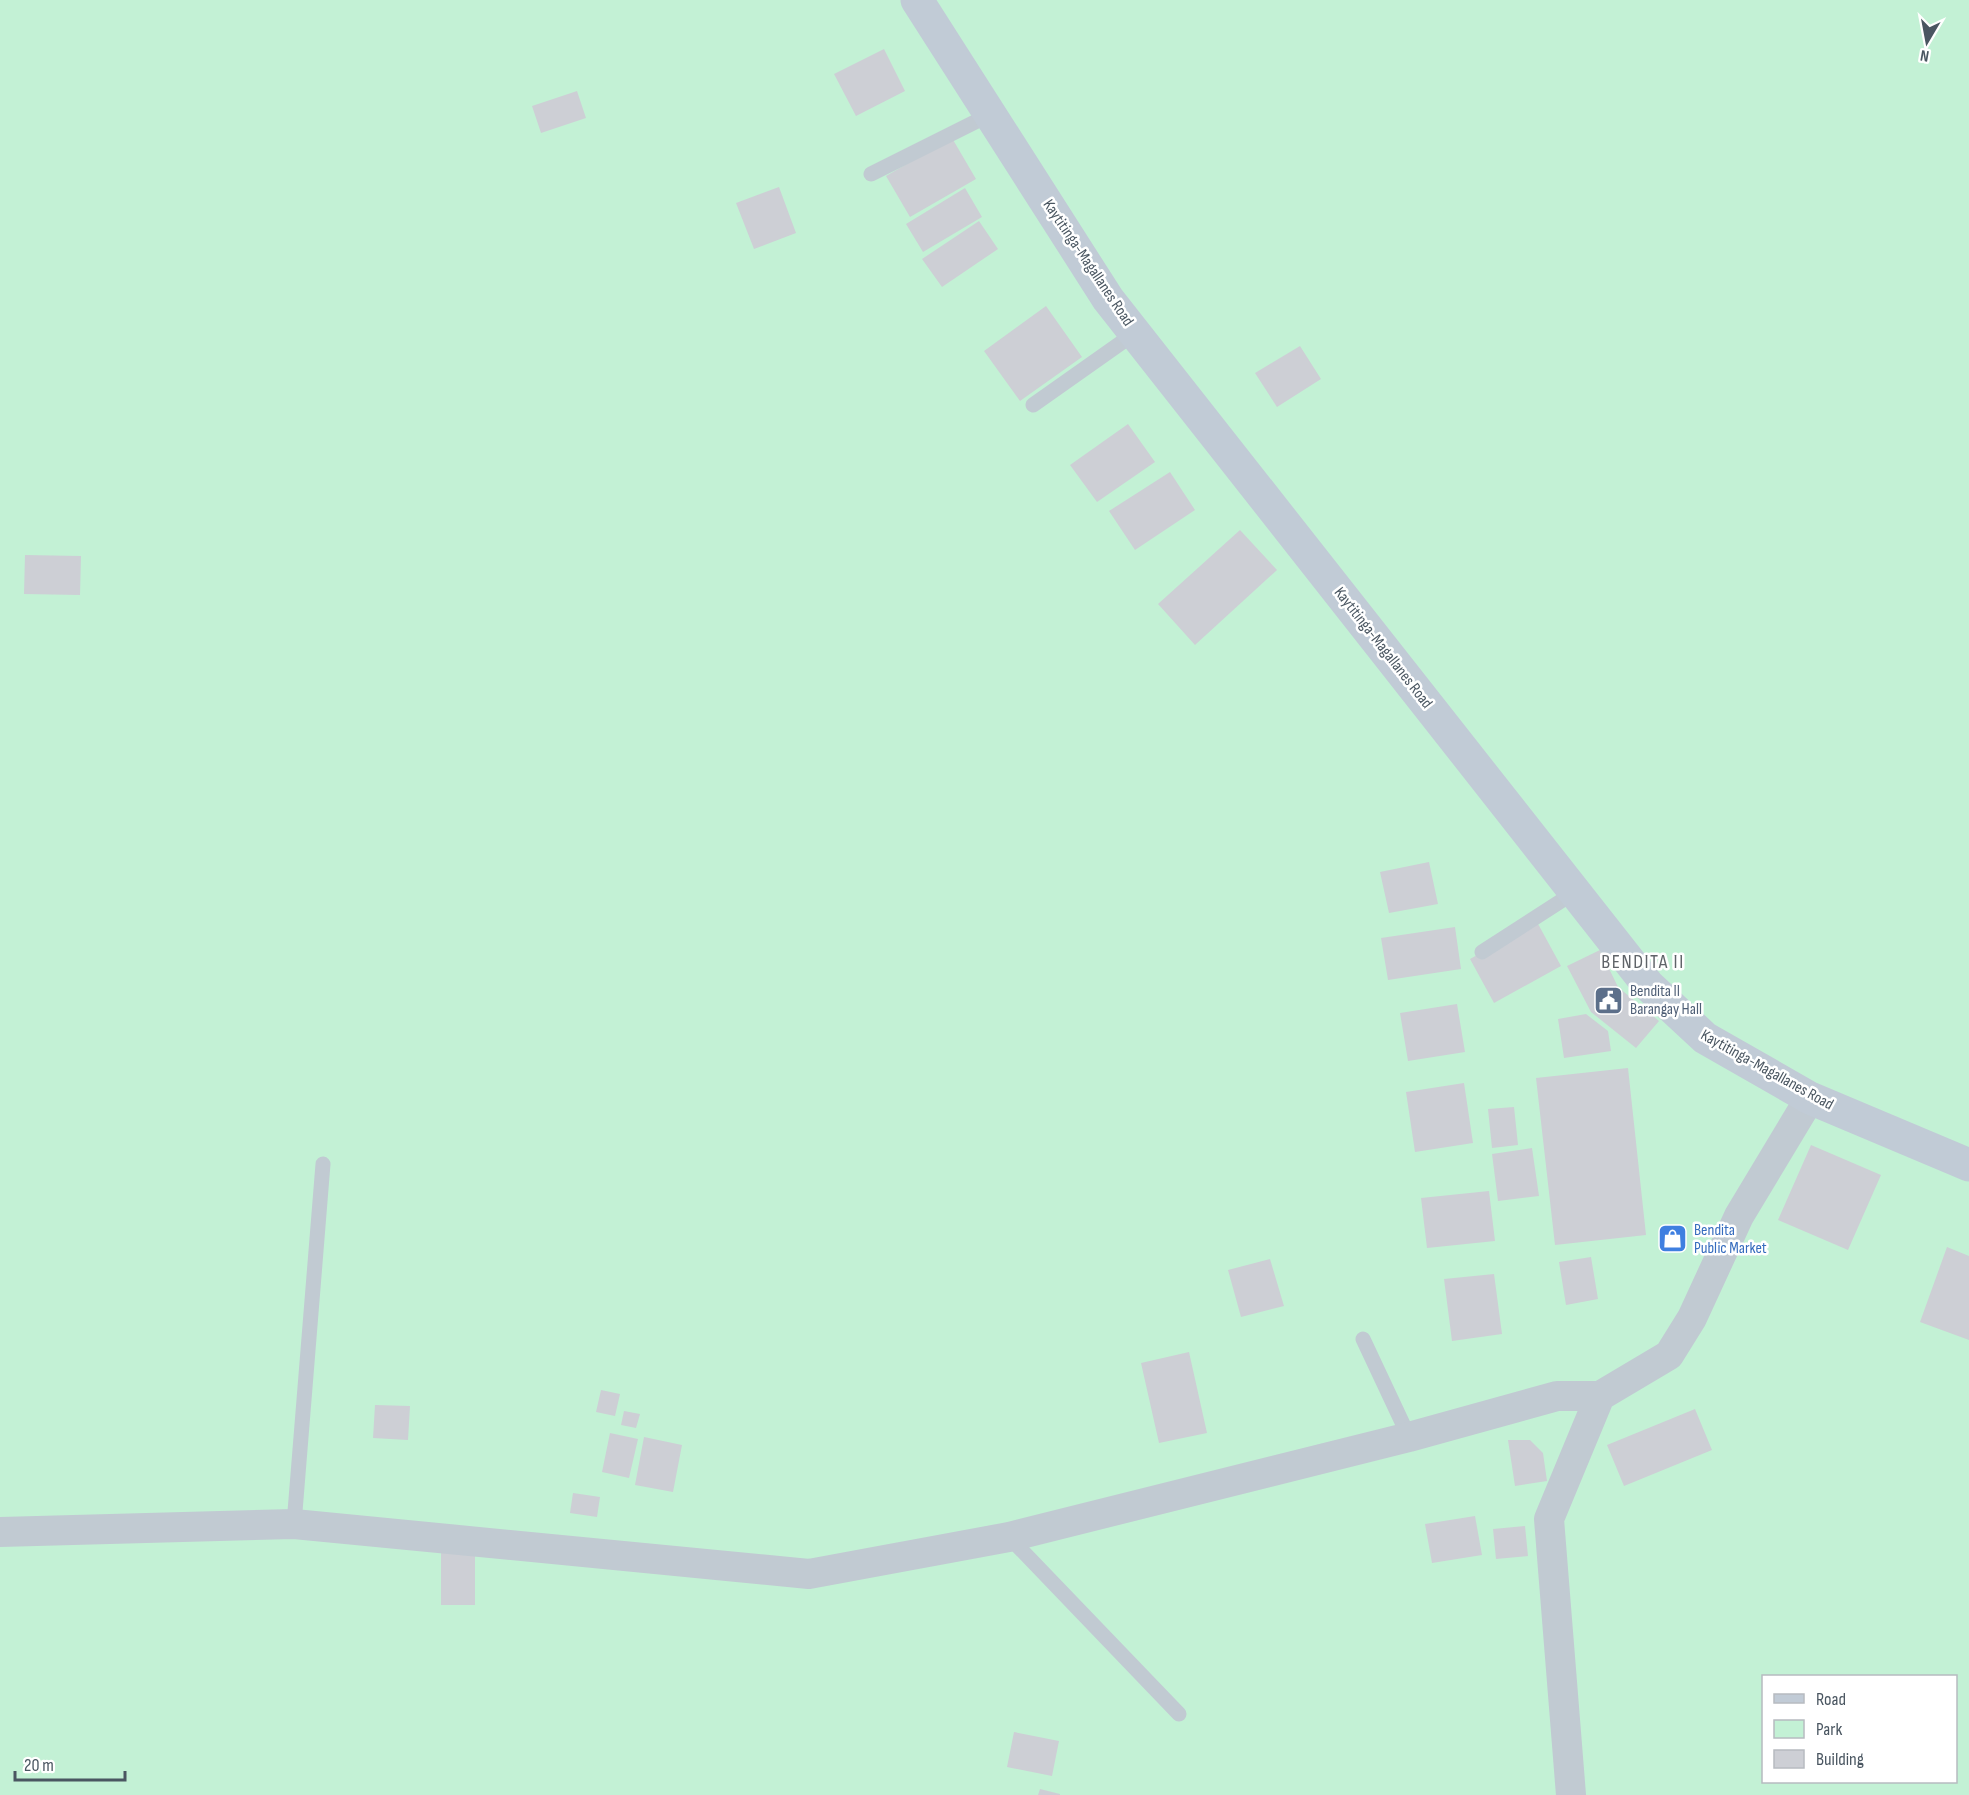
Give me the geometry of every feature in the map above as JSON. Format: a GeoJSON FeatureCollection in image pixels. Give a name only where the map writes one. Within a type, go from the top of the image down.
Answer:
{"type":"FeatureCollection","features":[{"type":"Feature","properties":{"kind":"main road","name":"Kaytitinga-Magallanes Road"},"geometry":{"type":"LineString","coordinates":[[917,0],[1108,299],[1648,985],[1705,1038],[1810,1098],[1969,1165]]}},
{"type":"Feature","properties":{"kind":"street"},"geometry":{"type":"LineString","coordinates":[[0,1532],[294,1524],[809,1574],[1009,1537],[1409,1437],[1557,1396],[1600,1396],[1669,1355],[1692,1318],[1739,1216],[1810,1098]]}},
{"type":"Feature","properties":{"kind":"street"},"geometry":{"type":"LineString","coordinates":[[1571,1795],[1549,1520],[1600,1396]]}},
{"type":"Feature","properties":{"kind":"lane"},"geometry":{"type":"LineString","coordinates":[[871,174],[991,114]]}},
{"type":"Feature","properties":{"kind":"lane"},"geometry":{"type":"LineString","coordinates":[[1033,405],[1135,333]]}},
{"type":"Feature","properties":{"kind":"lane"},"geometry":{"type":"LineString","coordinates":[[1482,952],[1575,892]]}},
{"type":"Feature","properties":{"kind":"lane"},"geometry":{"type":"LineString","coordinates":[[294,1524],[323,1164]]}},
{"type":"Feature","properties":{"kind":"lane"},"geometry":{"type":"LineString","coordinates":[[1363,1339],[1409,1437]]}},
{"type":"Feature","properties":{"kind":"lane"},"geometry":{"type":"LineString","coordinates":[[1009,1537],[1179,1714]]}},
{"type":"Feature","properties":{"kind":"green space"},"geometry":{"type":"Polygon","coordinates":[[[0,0],[1969,0],[1969,1795],[0,1795],[0,0]]]}},
{"type":"Feature","properties":{"kind":"building"},"geometry":{"type":"Polygon","coordinates":[[[884,49],[905,91],[856,116],[834,74],[884,49]]]}},
{"type":"Feature","properties":{"kind":"building"},"geometry":{"type":"Polygon","coordinates":[[[577,91],[586,118],[541,133],[532,106],[577,91]]]}},
{"type":"Feature","properties":{"kind":"building"},"geometry":{"type":"Polygon","coordinates":[[[952,138],[976,179],[910,217],[886,176],[952,138]]]}},
{"type":"Feature","properties":{"kind":"building"},"geometry":{"type":"Polygon","coordinates":[[[779,187],[796,233],[754,249],[736,203],[779,187]]]}},
{"type":"Feature","properties":{"kind":"building"},"geometry":{"type":"Polygon","coordinates":[[[965,188],[982,217],[923,252],[906,224],[965,188]]]}},
{"type":"Feature","properties":{"kind":"building"},"geometry":{"type":"Polygon","coordinates":[[[979,221],[998,249],[942,287],[922,259],[979,221]]]}},
{"type":"Feature","properties":{"kind":"building"},"geometry":{"type":"Polygon","coordinates":[[[1046,306],[1082,357],[1020,401],[984,351],[1046,306]]]}},
{"type":"Feature","properties":{"kind":"building"},"geometry":{"type":"Polygon","coordinates":[[[1300,346],[1321,379],[1277,407],[1255,373],[1300,346]]]}},
{"type":"Feature","properties":{"kind":"building"},"geometry":{"type":"Polygon","coordinates":[[[1128,424],[1155,462],[1097,502],[1070,465],[1128,424]]]}},
{"type":"Feature","properties":{"kind":"building"},"geometry":{"type":"Polygon","coordinates":[[[1170,472],[1195,510],[1135,550],[1109,511],[1170,472]]]}},
{"type":"Feature","properties":{"kind":"building"},"geometry":{"type":"Polygon","coordinates":[[[1240,530],[1277,570],[1195,645],[1158,604],[1240,530]]]}},
{"type":"Feature","properties":{"kind":"building"},"geometry":{"type":"Polygon","coordinates":[[[25,555],[81,556],[80,595],[24,594],[25,555]]]}},
{"type":"Feature","properties":{"kind":"building"},"geometry":{"type":"Polygon","coordinates":[[[1429,862],[1438,904],[1389,913],[1380,872],[1429,862]]]}},
{"type":"Feature","properties":{"kind":"building"},"geometry":{"type":"Polygon","coordinates":[[[1537,922],[1561,966],[1494,1003],[1470,959],[1537,922]]]}},
{"type":"Feature","properties":{"kind":"building"},"geometry":{"type":"Polygon","coordinates":[[[1455,927],[1461,969],[1388,980],[1381,938],[1455,927]]]}},
{"type":"Feature","properties":{"kind":"building","name":"Bendita II Barangay Hall"},"geometry":{"type":"Polygon","coordinates":[[[1600,950],[1618,987],[1659,1021],[1636,1048],[1591,1012],[1567,966],[1600,950]]]}},
{"type":"Feature","properties":{"kind":"building"},"geometry":{"type":"Polygon","coordinates":[[[1457,1004],[1465,1052],[1408,1061],[1400,1013],[1457,1004]]]}},
{"type":"Feature","properties":{"kind":"building"},"geometry":{"type":"Polygon","coordinates":[[[1586,1014],[1608,1031],[1611,1051],[1564,1058],[1558,1019],[1586,1014]]]}},
{"type":"Feature","properties":{"kind":"building"},"geometry":{"type":"Polygon","coordinates":[[[1628,1068],[1646,1235],[1555,1245],[1536,1078],[1628,1068]]]}},
{"type":"Feature","properties":{"kind":"building"},"geometry":{"type":"Polygon","coordinates":[[[1464,1083],[1473,1143],[1415,1152],[1406,1092],[1464,1083]]]}},
{"type":"Feature","properties":{"kind":"building"},"geometry":{"type":"Polygon","coordinates":[[[1514,1107],[1518,1145],[1492,1148],[1488,1109],[1514,1107]]]}},
{"type":"Feature","properties":{"kind":"building"},"geometry":{"type":"Polygon","coordinates":[[[1811,1145],[1881,1175],[1848,1250],[1778,1220],[1811,1145]]]}},
{"type":"Feature","properties":{"kind":"building"},"geometry":{"type":"Polygon","coordinates":[[[1532,1148],[1539,1196],[1498,1201],[1492,1154],[1532,1148]]]}},
{"type":"Feature","properties":{"kind":"building"},"geometry":{"type":"Polygon","coordinates":[[[1489,1191],[1495,1241],[1427,1248],[1421,1198],[1489,1191]]]}},
{"type":"Feature","properties":{"kind":"building"},"geometry":{"type":"Polygon","coordinates":[[[1947,1247],[1969,1256],[1969,1340],[1920,1322],[1947,1247]]]}},
{"type":"Feature","properties":{"kind":"building"},"geometry":{"type":"Polygon","coordinates":[[[1591,1257],[1598,1299],[1566,1305],[1559,1262],[1591,1257]]]}},
{"type":"Feature","properties":{"kind":"building"},"geometry":{"type":"Polygon","coordinates":[[[1270,1259],[1284,1306],[1241,1317],[1228,1270],[1270,1259]]]}},
{"type":"Feature","properties":{"kind":"building"},"geometry":{"type":"Polygon","coordinates":[[[1494,1274],[1502,1334],[1452,1341],[1444,1279],[1494,1274]]]}},
{"type":"Feature","properties":{"kind":"building"},"geometry":{"type":"Polygon","coordinates":[[[1189,1352],[1207,1433],[1159,1443],[1141,1363],[1189,1352]]]}},
{"type":"Feature","properties":{"kind":"building"},"geometry":{"type":"Polygon","coordinates":[[[601,1390],[620,1394],[615,1416],[596,1412],[601,1390]]]}},
{"type":"Feature","properties":{"kind":"building"},"geometry":{"type":"Polygon","coordinates":[[[375,1405],[410,1406],[408,1440],[373,1438],[375,1405]]]}},
{"type":"Feature","properties":{"kind":"building"},"geometry":{"type":"Polygon","coordinates":[[[1695,1409],[1712,1450],[1624,1486],[1607,1445],[1695,1409]]]}},
{"type":"Feature","properties":{"kind":"building"},"geometry":{"type":"Polygon","coordinates":[[[624,1411],[640,1414],[636,1428],[621,1425],[624,1411]]]}},
{"type":"Feature","properties":{"kind":"building"},"geometry":{"type":"Polygon","coordinates":[[[610,1433],[638,1439],[629,1478],[602,1472],[610,1433]]]}},
{"type":"Feature","properties":{"kind":"building"},"geometry":{"type":"Polygon","coordinates":[[[644,1437],[682,1445],[673,1492],[635,1485],[644,1437]]]}},
{"type":"Feature","properties":{"kind":"building"},"geometry":{"type":"Polygon","coordinates":[[[1508,1440],[1530,1440],[1543,1453],[1547,1481],[1515,1486],[1508,1440]]]}},
{"type":"Feature","properties":{"kind":"building"},"geometry":{"type":"Polygon","coordinates":[[[573,1493],[600,1497],[597,1517],[570,1513],[573,1493]]]}},
{"type":"Feature","properties":{"kind":"building"},"geometry":{"type":"Polygon","coordinates":[[[1475,1516],[1482,1555],[1432,1563],[1425,1524],[1475,1516]]]}},
{"type":"Feature","properties":{"kind":"building"},"geometry":{"type":"Polygon","coordinates":[[[1525,1526],[1528,1556],[1496,1559],[1493,1529],[1525,1526]]]}},
{"type":"Feature","properties":{"kind":"building"},"geometry":{"type":"Polygon","coordinates":[[[441,1552],[475,1552],[475,1605],[441,1605],[441,1552]]]}},
{"type":"Feature","properties":{"kind":"building"},"geometry":{"type":"Polygon","coordinates":[[[1014,1732],[1059,1741],[1052,1776],[1007,1767],[1014,1732]]]}},
{"type":"Feature","properties":{"kind":"building"},"geometry":{"type":"Polygon","coordinates":[[[1040,1789],[1060,1794],[1060,1795],[1038,1795],[1040,1789]]]}},
{"type":"Feature","properties":{"kind":"place","name":"Bendita II Barangay Hall"},"geometry":{"type":"Point","coordinates":[1609,1000]}},
{"type":"Feature","properties":{"kind":"place","name":"Bendita Public Market"},"geometry":{"type":"Point","coordinates":[1673,1239]}},
{"type":"Feature","properties":{"kind":"district","name":"BENDITA II"},"geometry":{"type":"Point","coordinates":[1643,962]}}]}
